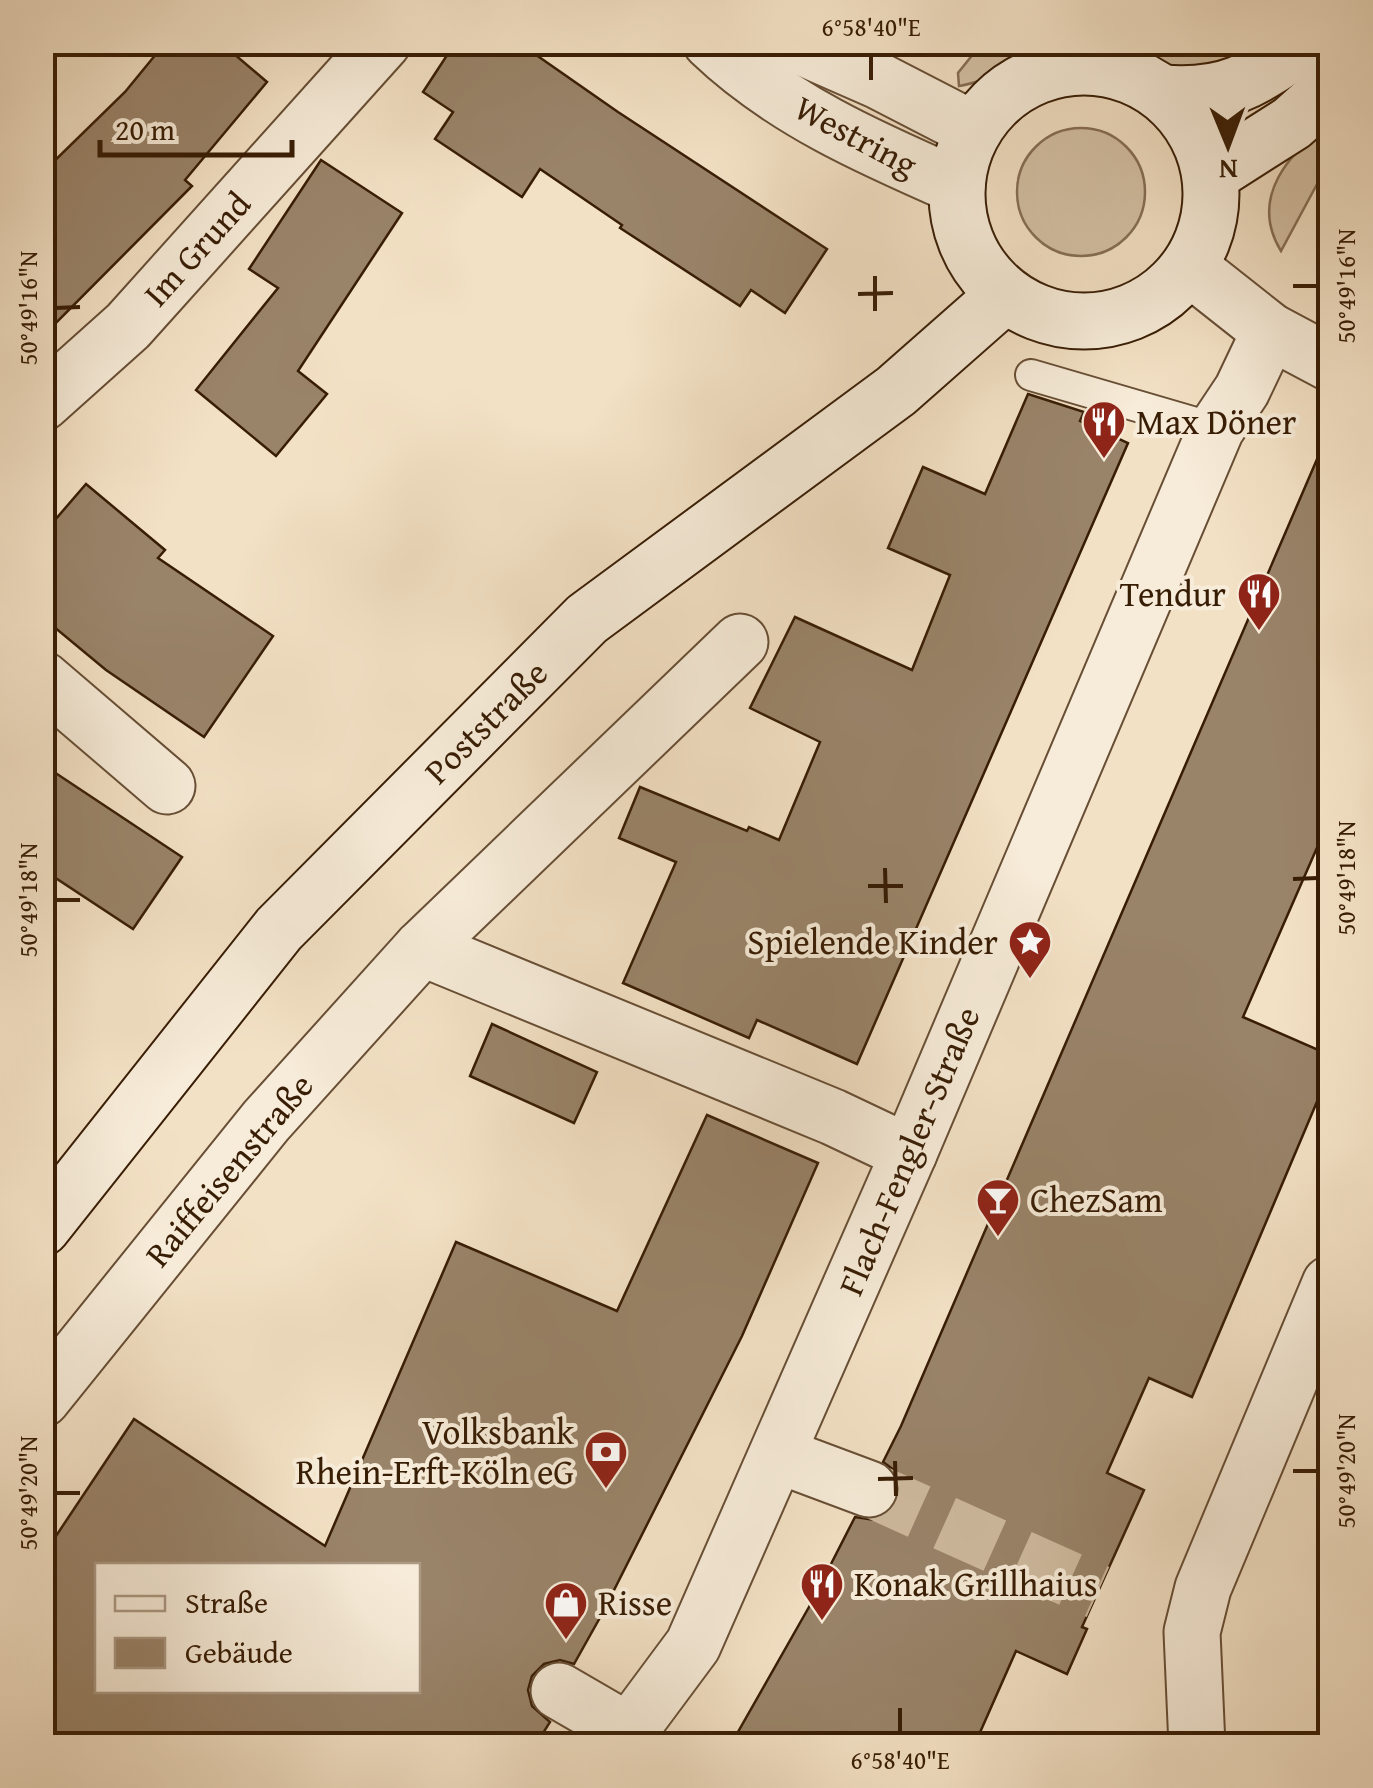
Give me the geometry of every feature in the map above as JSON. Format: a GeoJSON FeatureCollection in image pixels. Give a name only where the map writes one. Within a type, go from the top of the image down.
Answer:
{"type":"FeatureCollection","features":[{"type":"Feature","properties":{"kind":"street","name":"Im Grund"},"geometry":{"type":"LineString","coordinates":[[42,403],[128,326],[384,42]]}},
{"type":"Feature","properties":{"kind":"street","name":"Westring"},"geometry":{"type":"LineString","coordinates":[[711,42],[819,122],[888,158],[957,186]]}},
{"type":"Feature","properties":{"kind":"street","name":"Westring"},"geometry":{"type":"LineString","coordinates":[[790,42],[879,62],[974,130]]}},
{"type":"Feature","properties":{"kind":"street"},"geometry":{"type":"LineString","coordinates":[[1163,93],[1222,92],[1258,76],[1307,42]]}},
{"type":"Feature","properties":{"kind":"street","name":"Westring"},"geometry":{"type":"LineString","coordinates":[[1099,66],[1138,78],[1163,93],[1187,117],[1215,172],[1210,215],[1189,266],[1152,301],[1124,315],[1097,320],[1056,318],[1006,296],[988,280],[963,233],[957,186],[962,158],[974,130],[994,102],[1013,87],[1033,76],[1070,67],[1099,66]]}},
{"type":"Feature","properties":{"kind":"street"},"geometry":{"type":"LineString","coordinates":[[1215,172],[1292,123],[1330,89]]}},
{"type":"Feature","properties":{"kind":"street"},"geometry":{"type":"LineString","coordinates":[[1189,266],[1270,331],[1330,362]]}},
{"type":"Feature","properties":{"kind":"street","name":"Poststraße"},"geometry":{"type":"LineString","coordinates":[[42,1228],[279,929],[588,620],[896,391],[1006,296]]}},
{"type":"Feature","properties":{"kind":"street","name":"Flach-Fengler-Straße"},"geometry":{"type":"LineString","coordinates":[[624,1738],[693,1645],[909,1152],[1216,429],[1242,390],[1270,331]]}},
{"type":"Feature","properties":{"kind":"street","name":"Raiffeisenstraße"},"geometry":{"type":"LineString","coordinates":[[42,1398],[266,1121],[422,948],[740,642]]}},
{"type":"Feature","properties":{"kind":"street"},"geometry":{"type":"LineString","coordinates":[[42,679],[167,786]]}},
{"type":"Feature","properties":{"kind":"street"},"geometry":{"type":"LineString","coordinates":[[422,948],[833,1116],[909,1152]]}},
{"type":"Feature","properties":{"kind":"street"},"geometry":{"type":"LineString","coordinates":[[1197,1746],[1192,1632],[1203,1588],[1330,1284]]}},
{"type":"Feature","properties":{"kind":"street"},"geometry":{"type":"LineString","coordinates":[[778,1454],[869,1489]]}},
{"type":"Feature","properties":{"kind":"street"},"geometry":{"type":"LineString","coordinates":[[560,1691],[624,1738]]}},
{"type":"Feature","properties":{"kind":"lane"},"geometry":{"type":"LineString","coordinates":[[1031,375],[1216,429]]}},
{"type":"Feature","properties":{"kind":"shaded area"},"geometry":{"type":"Polygon","coordinates":[[[982,43],[1268,43],[1234,64],[1207,69],[1185,69],[1104,54],[1062,54],[959,86],[958,73],[982,43]]]}},
{"type":"Feature","properties":{"kind":"shaded area"},"geometry":{"type":"Polygon","coordinates":[[[1330,121],[1330,160],[1281,251],[1272,231],[1271,195],[1288,162],[1330,121]]]}},
{"type":"Feature","properties":{"kind":"shaded area"},"geometry":{"type":"Polygon","coordinates":[[[1081,128],[1105,133],[1126,147],[1140,168],[1145,192],[1140,216],[1126,237],[1105,251],[1081,256],[1057,251],[1036,237],[1022,216],[1017,192],[1022,168],[1036,147],[1057,133],[1081,128]]]}},
{"type":"Feature","properties":{"kind":"building"},"geometry":{"type":"Polygon","coordinates":[[[166,42],[220,42],[267,82],[185,180],[192,186],[42,337],[42,173],[125,92],[166,42]]]}},
{"type":"Feature","properties":{"kind":"building"},"geometry":{"type":"Polygon","coordinates":[[[455,43],[519,43],[827,249],[785,313],[751,290],[740,306],[620,228],[622,225],[540,169],[522,197],[435,139],[453,112],[423,92],[455,43]]]}},
{"type":"Feature","properties":{"kind":"building"},"geometry":{"type":"Polygon","coordinates":[[[321,160],[402,213],[298,371],[327,394],[276,456],[196,390],[278,288],[249,269],[321,160]]]}},
{"type":"Feature","properties":{"kind":"building"},"geometry":{"type":"Polygon","coordinates":[[[1028,394],[1084,412],[1080,421],[1128,443],[857,1064],[757,1020],[749,1038],[623,983],[676,862],[619,838],[640,787],[779,840],[820,742],[750,708],[795,617],[912,670],[950,575],[888,548],[923,467],[985,494],[1028,394]]]}},
{"type":"Feature","properties":{"kind":"building"},"geometry":{"type":"Polygon","coordinates":[[[1330,429],[1330,818],[1243,1017],[1330,1055],[1330,1071],[1192,1397],[1149,1378],[1107,1473],[1144,1490],[1082,1627],[1087,1629],[1067,1674],[1016,1651],[974,1746],[730,1746],[855,1517],[875,1520],[890,1512],[898,1501],[900,1483],[894,1470],[883,1462],[1330,429]]]}},
{"type":"Feature","properties":{"kind":"building"},"geometry":{"type":"Polygon","coordinates":[[[86,484],[165,550],[158,558],[273,636],[204,737],[106,670],[42,617],[42,535],[86,484]]]}},
{"type":"Feature","properties":{"kind":"building"},"geometry":{"type":"Polygon","coordinates":[[[42,764],[182,857],[133,929],[42,869],[42,764]]]}},
{"type":"Feature","properties":{"kind":"building"},"geometry":{"type":"Polygon","coordinates":[[[492,1024],[597,1072],[574,1123],[470,1076],[492,1024]]]}},
{"type":"Feature","properties":{"kind":"building"},"geometry":{"type":"Polygon","coordinates":[[[707,1115],[818,1163],[742,1336],[602,1614],[574,1664],[560,1660],[544,1664],[532,1676],[528,1690],[532,1706],[550,1722],[535,1746],[42,1746],[42,1557],[134,1419],[325,1546],[456,1242],[617,1311],[707,1115]]]}},
{"type":"Feature","properties":{"kind":"tunnel"},"geometry":{"type":"LineString","coordinates":[[869,1489],[1098,1592]]}},
{"type":"Feature","properties":{"kind":"place","name":"Max Döner"},"geometry":{"type":"Point","coordinates":[1104,460]}},
{"type":"Feature","properties":{"kind":"place","name":"Tendur"},"geometry":{"type":"Point","coordinates":[1259,632]}},
{"type":"Feature","properties":{"kind":"place","name":"Spielende Kinder"},"geometry":{"type":"Point","coordinates":[1030,980]}},
{"type":"Feature","properties":{"kind":"place","name":"ChezSam"},"geometry":{"type":"Point","coordinates":[998,1238]}},
{"type":"Feature","properties":{"kind":"place","name":"Volksbank Rhein-Erft-Köln eG"},"geometry":{"type":"Point","coordinates":[606,1490]}},
{"type":"Feature","properties":{"kind":"place","name":"Konak Grillhaius"},"geometry":{"type":"Point","coordinates":[822,1622]}},
{"type":"Feature","properties":{"kind":"place","name":"Risse"},"geometry":{"type":"Point","coordinates":[566,1641]}}]}
